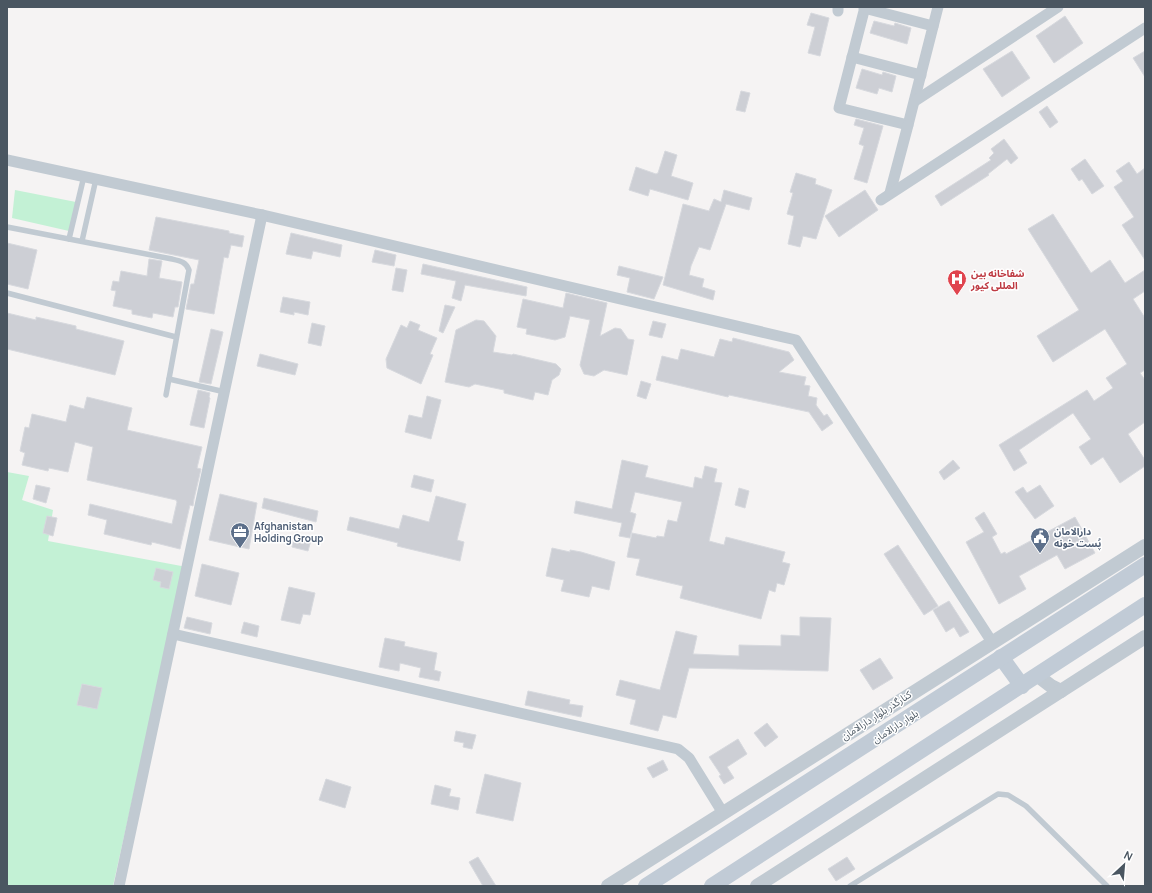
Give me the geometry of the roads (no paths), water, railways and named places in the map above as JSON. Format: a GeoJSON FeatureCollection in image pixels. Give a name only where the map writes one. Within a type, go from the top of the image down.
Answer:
{"type":"FeatureCollection","features":[{"type":"Feature","properties":{"kind":"main road","name":"بلوار دارالامان"},"geometry":{"type":"LineString","coordinates":[[646,886],[1145,565]]}},
{"type":"Feature","properties":{"kind":"main road"},"geometry":{"type":"LineString","coordinates":[[712,886],[1038,676],[1145,605]]}},
{"type":"Feature","properties":{"kind":"main road"},"geometry":{"type":"LineString","coordinates":[[1001,657],[1022,686]]}},
{"type":"Feature","properties":{"kind":"street"},"geometry":{"type":"LineString","coordinates":[[938,7],[908,125],[886,197],[1145,28]]}},
{"type":"Feature","properties":{"kind":"street"},"geometry":{"type":"LineString","coordinates":[[914,101],[1058,7]]}},
{"type":"Feature","properties":{"kind":"street"},"geometry":{"type":"LineString","coordinates":[[908,125],[838,108],[865,8],[933,26]]}},
{"type":"Feature","properties":{"kind":"street"},"geometry":{"type":"LineString","coordinates":[[852,57],[921,74]]}},
{"type":"Feature","properties":{"kind":"street"},"geometry":{"type":"LineString","coordinates":[[7,160],[262,215],[796,340],[992,642]]}},
{"type":"Feature","properties":{"kind":"street"},"geometry":{"type":"LineString","coordinates":[[119,886],[262,215]]}},
{"type":"Feature","properties":{"kind":"street","name":"کنارگذر بلوار دارالامان"},"geometry":{"type":"LineString","coordinates":[[608,886],[1145,546]]}},
{"type":"Feature","properties":{"kind":"street"},"geometry":{"type":"LineString","coordinates":[[173,634],[678,749],[689,758],[724,813]]}},
{"type":"Feature","properties":{"kind":"street"},"geometry":{"type":"LineString","coordinates":[[757,886],[1145,637]]}},
{"type":"Feature","properties":{"kind":"street"},"geometry":{"type":"LineString","coordinates":[[1038,676],[1051,686],[1061,691]]}},
{"type":"Feature","properties":{"kind":"lane"},"geometry":{"type":"LineString","coordinates":[[69,239],[84,176]]}},
{"type":"Feature","properties":{"kind":"lane"},"geometry":{"type":"LineString","coordinates":[[82,241],[96,179]]}},
{"type":"Feature","properties":{"kind":"lane"},"geometry":{"type":"LineString","coordinates":[[7,227],[172,259],[187,264],[189,270],[166,394]]}},
{"type":"Feature","properties":{"kind":"lane"},"geometry":{"type":"LineString","coordinates":[[7,293],[176,338]]}},
{"type":"Feature","properties":{"kind":"lane"},"geometry":{"type":"LineString","coordinates":[[169,379],[225,392]]}},
{"type":"Feature","properties":{"kind":"lane"},"geometry":{"type":"LineString","coordinates":[[850,886],[998,794],[1008,795],[1026,806],[1107,886]]}},
{"type":"Feature","properties":{"kind":"place","name":"شفاخانه بین المللی کیور"},"geometry":{"type":"Point","coordinates":[957,296]}},
{"type":"Feature","properties":{"kind":"place","name":"Afghanistan Holding Group"},"geometry":{"type":"Point","coordinates":[240,549]}},
{"type":"Feature","properties":{"kind":"place","name":"دارالامان پُست خونه"},"geometry":{"type":"Point","coordinates":[1040,554]}}]}
